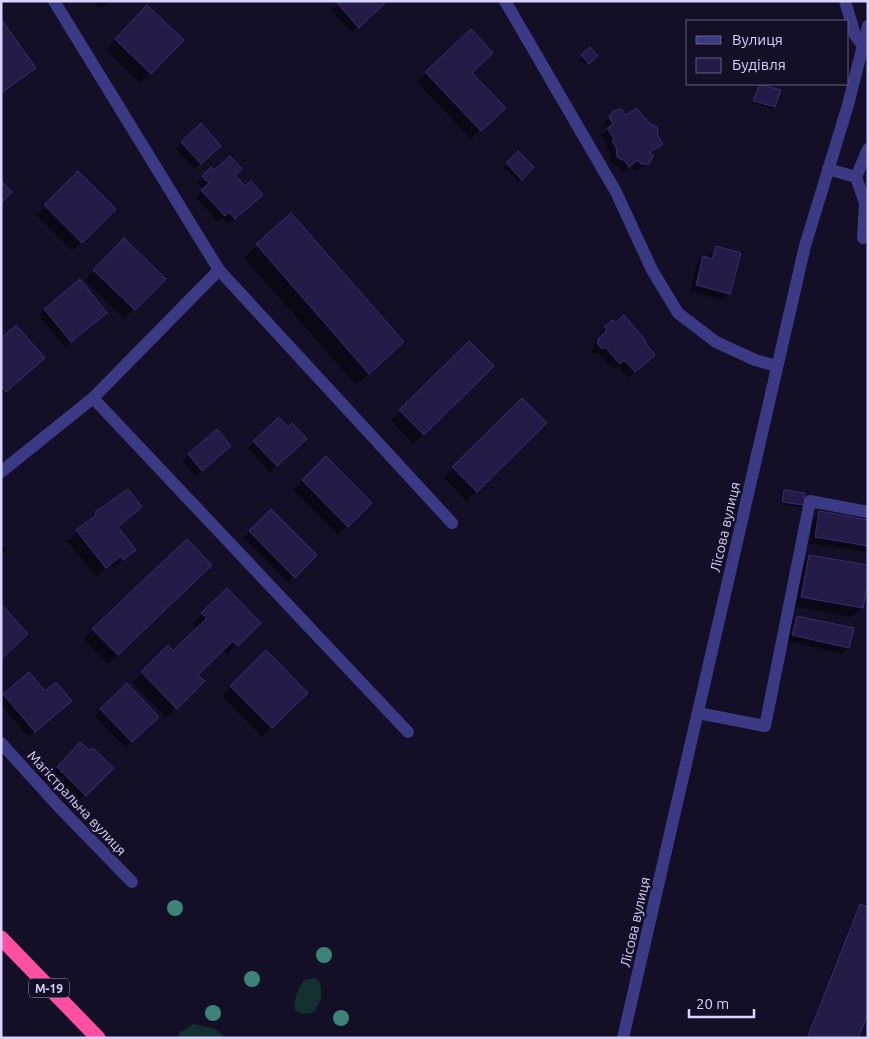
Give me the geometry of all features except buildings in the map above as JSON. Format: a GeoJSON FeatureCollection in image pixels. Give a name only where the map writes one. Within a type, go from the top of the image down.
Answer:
{"type":"FeatureCollection","features":[{"type":"Feature","properties":{"kind":"highway","name":"М-19"},"geometry":{"type":"LineString","coordinates":[[1,938],[98,1038]]}},
{"type":"Feature","properties":{"kind":"street"},"geometry":{"type":"LineString","coordinates":[[54,1],[219,270],[452,523]]}},
{"type":"Feature","properties":{"kind":"street"},"geometry":{"type":"LineString","coordinates":[[505,1],[616,192],[652,270],[678,314],[716,342],[756,360],[777,366]]}},
{"type":"Feature","properties":{"kind":"street"},"geometry":{"type":"LineString","coordinates":[[845,1],[855,35],[863,46]]}},
{"type":"Feature","properties":{"kind":"street","name":"Лісова вулиця"},"geometry":{"type":"LineString","coordinates":[[623,1038],[805,246],[848,104],[868,26]]}},
{"type":"Feature","properties":{"kind":"street"},"geometry":{"type":"LineString","coordinates":[[863,238],[864,203],[856,178],[868,149]]}},
{"type":"Feature","properties":{"kind":"street"},"geometry":{"type":"LineString","coordinates":[[828,169],[856,178]]}},
{"type":"Feature","properties":{"kind":"street"},"geometry":{"type":"LineString","coordinates":[[1,472],[93,398],[219,270]]}},
{"type":"Feature","properties":{"kind":"street"},"geometry":{"type":"LineString","coordinates":[[93,398],[408,732]]}},
{"type":"Feature","properties":{"kind":"street"},"geometry":{"type":"LineString","coordinates":[[698,713],[765,726],[810,501],[868,512]]}},
{"type":"Feature","properties":{"kind":"street","name":"Магістральна вулиця"},"geometry":{"type":"LineString","coordinates":[[1,744],[132,882]]}},
{"type":"Feature","properties":{"kind":"green space"},"geometry":{"type":"Polygon","coordinates":[[[315,978],[320,983],[321,992],[318,1006],[312,1013],[303,1014],[295,1011],[295,999],[304,980],[315,978]]]}},
{"type":"Feature","properties":{"kind":"green space"},"geometry":{"type":"Polygon","coordinates":[[[194,1024],[215,1029],[226,1038],[178,1038],[180,1032],[194,1024]]]}}]}
